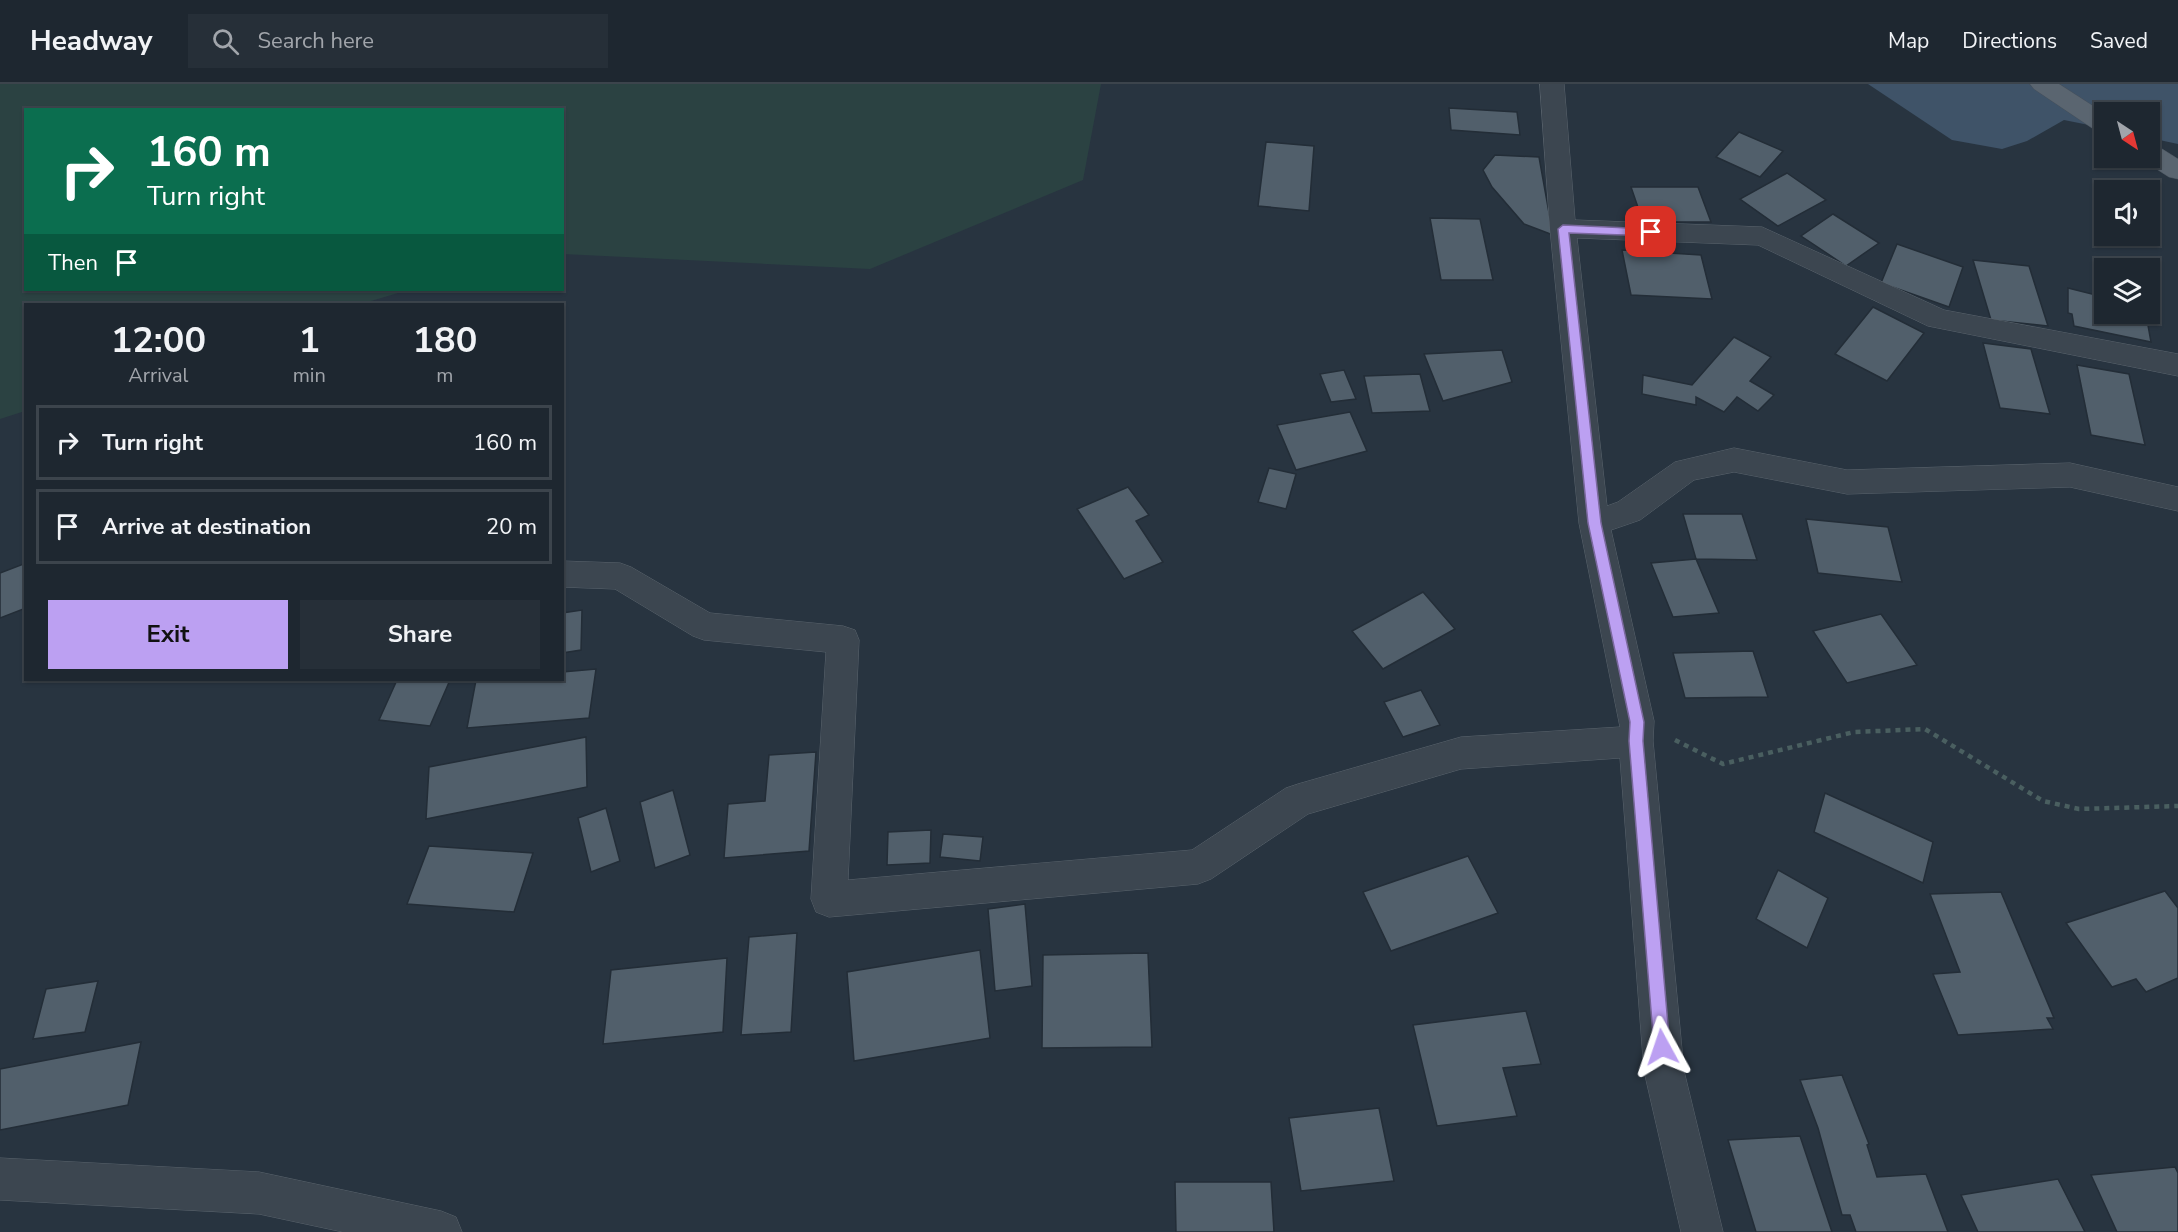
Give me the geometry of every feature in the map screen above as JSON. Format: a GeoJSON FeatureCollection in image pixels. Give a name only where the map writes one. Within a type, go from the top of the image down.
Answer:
{"type":"FeatureCollection","features":[{"type":"Feature","properties":{"kind":"main road"},"geometry":{"type":"LineString","coordinates":[[2042,84],[2094,118]]}},
{"type":"Feature","properties":{"kind":"main road"},"geometry":{"type":"LineString","coordinates":[[2160,159],[2178,171]]}},
{"type":"Feature","properties":{"kind":"street"},"geometry":{"type":"LineString","coordinates":[[1552,84],[1563,229],[1594,523],[1636,731],[1664,1071],[1702,1232]]}},
{"type":"Feature","properties":{"kind":"street"},"geometry":{"type":"LineString","coordinates":[[1563,229],[1762,236],[1938,320],[2178,365]]}},
{"type":"Feature","properties":{"kind":"street"},"geometry":{"type":"LineString","coordinates":[[1594,523],[1629,511],[1686,470],[1734,460],[1846,482],[2070,475],[2178,499]]}},
{"type":"Feature","properties":{"kind":"street"},"geometry":{"type":"LineString","coordinates":[[564,574],[620,576],[704,626],[843,640],[829,899],[1198,867],[1298,800],[1461,753],[1636,731]]}},
{"type":"Feature","properties":{"kind":"street"},"geometry":{"type":"LineString","coordinates":[[0,1179],[259,1193],[441,1232]]}},
{"type":"Feature","properties":{"kind":"path"},"geometry":{"type":"LineString","coordinates":[[1636,731],[1723,764],[1854,732],[1925,729],[2043,801],[2079,809],[2178,806]]}},
{"type":"Feature","properties":{"kind":"green space"},"geometry":{"type":"Polygon","coordinates":[[[0,84],[1101,84],[1083,180],[870,269],[564,254],[564,108],[24,108],[24,291],[405,291],[364,303],[24,303],[24,411],[0,419],[0,84]]]}},
{"type":"Feature","properties":{"kind":"water"},"geometry":{"type":"Polygon","coordinates":[[[1868,84],[2178,84],[2178,144],[2160,140],[2160,102],[2094,102],[2094,126],[2064,120],[2027,141],[2002,149],[1952,140],[1868,84]]]}},
{"type":"Feature","properties":{"kind":"building"},"geometry":{"type":"Polygon","coordinates":[[[1449,108],[1517,112],[1520,135],[1451,130],[1449,108]]]}},
{"type":"Feature","properties":{"kind":"building"},"geometry":{"type":"Polygon","coordinates":[[[1739,132],[1783,151],[1760,177],[1716,157],[1739,132]]]}},
{"type":"Feature","properties":{"kind":"building"},"geometry":{"type":"Polygon","coordinates":[[[1266,142],[1314,146],[1309,211],[1258,206],[1266,142]]]}},
{"type":"Feature","properties":{"kind":"building"},"geometry":{"type":"Polygon","coordinates":[[[1495,155],[1539,157],[1553,235],[1524,224],[1492,187],[1483,170],[1495,155]]]}},
{"type":"Feature","properties":{"kind":"building"},"geometry":{"type":"Polygon","coordinates":[[[1787,173],[1826,200],[1778,226],[1740,199],[1787,173]]]}},
{"type":"Feature","properties":{"kind":"building"},"geometry":{"type":"Polygon","coordinates":[[[1631,187],[1698,187],[1711,222],[1643,222],[1631,187]]]}},
{"type":"Feature","properties":{"kind":"building"},"geometry":{"type":"Polygon","coordinates":[[[1833,214],[1879,243],[1846,266],[1801,236],[1833,214]]]}},
{"type":"Feature","properties":{"kind":"building"},"geometry":{"type":"Polygon","coordinates":[[[1430,218],[1480,219],[1493,280],[1441,280],[1430,218]]]}},
{"type":"Feature","properties":{"kind":"building"},"geometry":{"type":"Polygon","coordinates":[[[1897,244],[1963,267],[1949,307],[1881,283],[1897,244]]]}},
{"type":"Feature","properties":{"kind":"building"},"geometry":{"type":"Polygon","coordinates":[[[1622,250],[1701,255],[1712,299],[1631,295],[1622,250]]]}},
{"type":"Feature","properties":{"kind":"building"},"geometry":{"type":"Polygon","coordinates":[[[1973,260],[2029,266],[2048,326],[1991,320],[1973,260]]]}},
{"type":"Feature","properties":{"kind":"building"},"geometry":{"type":"Polygon","coordinates":[[[2068,288],[2094,294],[2094,324],[2148,324],[2151,342],[2074,326],[2072,314],[2068,313],[2068,288]]]}},
{"type":"Feature","properties":{"kind":"building"},"geometry":{"type":"Polygon","coordinates":[[[1873,307],[1924,333],[1887,381],[1835,354],[1873,307]]]}},
{"type":"Feature","properties":{"kind":"building"},"geometry":{"type":"Polygon","coordinates":[[[1734,337],[1771,357],[1750,381],[1774,395],[1758,411],[1737,397],[1724,412],[1696,397],[1696,405],[1642,394],[1643,375],[1692,385],[1734,337]]]}},
{"type":"Feature","properties":{"kind":"building"},"geometry":{"type":"Polygon","coordinates":[[[1983,343],[2031,349],[2050,414],[2000,408],[1983,343]]]}},
{"type":"Feature","properties":{"kind":"building"},"geometry":{"type":"Polygon","coordinates":[[[1502,350],[1512,382],[1443,401],[1424,354],[1502,350]]]}},
{"type":"Feature","properties":{"kind":"building"},"geometry":{"type":"Polygon","coordinates":[[[2077,365],[2129,374],[2145,445],[2091,435],[2077,365]]]}},
{"type":"Feature","properties":{"kind":"building"},"geometry":{"type":"Polygon","coordinates":[[[1344,370],[1356,399],[1331,402],[1320,374],[1344,370]]]}},
{"type":"Feature","properties":{"kind":"building"},"geometry":{"type":"Polygon","coordinates":[[[1420,374],[1430,411],[1372,413],[1364,376],[1420,374]]]}},
{"type":"Feature","properties":{"kind":"building"},"geometry":{"type":"Polygon","coordinates":[[[1350,412],[1367,451],[1296,470],[1277,425],[1350,412]]]}},
{"type":"Feature","properties":{"kind":"building"},"geometry":{"type":"Polygon","coordinates":[[[1269,468],[1296,474],[1286,509],[1258,502],[1269,468]]]}},
{"type":"Feature","properties":{"kind":"building"},"geometry":{"type":"Polygon","coordinates":[[[1128,487],[1149,515],[1136,521],[1163,562],[1124,579],[1077,509],[1128,487]]]}},
{"type":"Feature","properties":{"kind":"building"},"geometry":{"type":"Polygon","coordinates":[[[1683,514],[1742,514],[1757,560],[1696,559],[1683,514]]]}},
{"type":"Feature","properties":{"kind":"building"},"geometry":{"type":"Polygon","coordinates":[[[1806,519],[1888,527],[1902,582],[1818,573],[1806,519]]]}},
{"type":"Feature","properties":{"kind":"building"},"geometry":{"type":"Polygon","coordinates":[[[1696,559],[1719,613],[1673,617],[1651,563],[1696,559]]]}},
{"type":"Feature","properties":{"kind":"building"},"geometry":{"type":"Polygon","coordinates":[[[24,564],[24,609],[0,618],[0,573],[24,564]]]}},
{"type":"Feature","properties":{"kind":"building"},"geometry":{"type":"Polygon","coordinates":[[[1423,592],[1455,629],[1383,669],[1352,631],[1423,592]]]}},
{"type":"Feature","properties":{"kind":"building"},"geometry":{"type":"Polygon","coordinates":[[[582,610],[581,650],[564,653],[564,613],[582,610]]]}},
{"type":"Feature","properties":{"kind":"building"},"geometry":{"type":"Polygon","coordinates":[[[1881,614],[1917,665],[1847,683],[1813,631],[1881,614]]]}},
{"type":"Feature","properties":{"kind":"building"},"geometry":{"type":"Polygon","coordinates":[[[1753,651],[1768,697],[1685,698],[1673,653],[1753,651]]]}},
{"type":"Feature","properties":{"kind":"building"},"geometry":{"type":"Polygon","coordinates":[[[596,669],[589,718],[467,728],[476,681],[564,681],[564,672],[596,669]]]}},
{"type":"Feature","properties":{"kind":"building"},"geometry":{"type":"Polygon","coordinates":[[[397,681],[450,681],[430,726],[379,720],[397,681]]]}},
{"type":"Feature","properties":{"kind":"building"},"geometry":{"type":"Polygon","coordinates":[[[1421,690],[1440,725],[1403,737],[1384,702],[1421,690]]]}},
{"type":"Feature","properties":{"kind":"building"},"geometry":{"type":"Polygon","coordinates":[[[586,737],[587,787],[426,819],[429,767],[586,737]]]}},
{"type":"Feature","properties":{"kind":"building"},"geometry":{"type":"Polygon","coordinates":[[[816,752],[809,851],[724,858],[728,804],[765,801],[769,755],[816,752]]]}},
{"type":"Feature","properties":{"kind":"building"},"geometry":{"type":"Polygon","coordinates":[[[673,790],[690,855],[655,868],[640,802],[673,790]]]}},
{"type":"Feature","properties":{"kind":"building"},"geometry":{"type":"Polygon","coordinates":[[[1825,793],[1933,842],[1923,883],[1814,832],[1825,793]]]}},
{"type":"Feature","properties":{"kind":"building"},"geometry":{"type":"Polygon","coordinates":[[[606,808],[620,861],[591,872],[578,818],[606,808]]]}},
{"type":"Feature","properties":{"kind":"building"},"geometry":{"type":"Polygon","coordinates":[[[931,830],[930,863],[887,865],[888,832],[931,830]]]}},
{"type":"Feature","properties":{"kind":"building"},"geometry":{"type":"Polygon","coordinates":[[[943,834],[983,837],[980,861],[940,857],[943,834]]]}},
{"type":"Feature","properties":{"kind":"building"},"geometry":{"type":"Polygon","coordinates":[[[429,846],[533,853],[514,912],[407,904],[429,846]]]}},
{"type":"Feature","properties":{"kind":"building"},"geometry":{"type":"Polygon","coordinates":[[[1468,856],[1498,913],[1391,951],[1363,892],[1468,856]]]}},
{"type":"Feature","properties":{"kind":"building"},"geometry":{"type":"Polygon","coordinates":[[[1778,870],[1828,898],[1807,948],[1756,919],[1778,870]]]}},
{"type":"Feature","properties":{"kind":"building"},"geometry":{"type":"Polygon","coordinates":[[[2165,891],[2178,908],[2178,978],[2146,992],[2136,979],[2112,987],[2066,923],[2165,891]]]}},
{"type":"Feature","properties":{"kind":"building"},"geometry":{"type":"Polygon","coordinates":[[[2001,892],[2054,1018],[2047,1018],[2053,1029],[1958,1035],[1933,974],[1960,972],[1930,894],[2001,892]]]}},
{"type":"Feature","properties":{"kind":"building"},"geometry":{"type":"Polygon","coordinates":[[[1025,904],[1032,986],[995,991],[988,909],[1025,904]]]}},
{"type":"Feature","properties":{"kind":"building"},"geometry":{"type":"Polygon","coordinates":[[[797,933],[791,1032],[741,1035],[749,937],[797,933]]]}},
{"type":"Feature","properties":{"kind":"building"},"geometry":{"type":"Polygon","coordinates":[[[980,950],[990,1038],[854,1061],[847,972],[980,950]]]}},
{"type":"Feature","properties":{"kind":"building"},"geometry":{"type":"Polygon","coordinates":[[[1148,953],[1152,1047],[1042,1048],[1043,955],[1148,953]]]}},
{"type":"Feature","properties":{"kind":"building"},"geometry":{"type":"Polygon","coordinates":[[[727,958],[723,1032],[603,1044],[611,970],[727,958]]]}},
{"type":"Feature","properties":{"kind":"building"},"geometry":{"type":"Polygon","coordinates":[[[98,981],[85,1032],[33,1039],[46,989],[98,981]]]}},
{"type":"Feature","properties":{"kind":"building"},"geometry":{"type":"Polygon","coordinates":[[[1526,1011],[1541,1064],[1503,1068],[1517,1116],[1437,1126],[1413,1025],[1526,1011]]]}},
{"type":"Feature","properties":{"kind":"building"},"geometry":{"type":"Polygon","coordinates":[[[141,1042],[128,1105],[0,1130],[0,1069],[141,1042]]]}},
{"type":"Feature","properties":{"kind":"building"},"geometry":{"type":"Polygon","coordinates":[[[1842,1075],[1869,1144],[1867,1145],[1877,1177],[1926,1174],[1948,1232],[1856,1232],[1850,1215],[1842,1215],[1818,1128],[1800,1080],[1842,1075]]]}},
{"type":"Feature","properties":{"kind":"building"},"geometry":{"type":"Polygon","coordinates":[[[1379,1108],[1394,1181],[1301,1191],[1289,1118],[1379,1108]]]}},
{"type":"Feature","properties":{"kind":"building"},"geometry":{"type":"Polygon","coordinates":[[[1800,1136],[1832,1232],[1756,1232],[1728,1140],[1800,1136]]]}},
{"type":"Feature","properties":{"kind":"building"},"geometry":{"type":"Polygon","coordinates":[[[2175,1167],[2178,1173],[2178,1232],[2117,1232],[2091,1175],[2175,1167]]]}},
{"type":"Feature","properties":{"kind":"building"},"geometry":{"type":"Polygon","coordinates":[[[2058,1179],[2085,1232],[1978,1232],[1961,1195],[2058,1179]]]}},
{"type":"Feature","properties":{"kind":"building"},"geometry":{"type":"Polygon","coordinates":[[[1175,1182],[1271,1182],[1274,1232],[1176,1232],[1175,1182]]]}},
{"type":"Feature","properties":{"kind":"route"},"geometry":{"type":"LineString","coordinates":[[1651,232],[1563,229],[1594,523],[1637,722],[1636,741],[1662,1047]]}}]}
